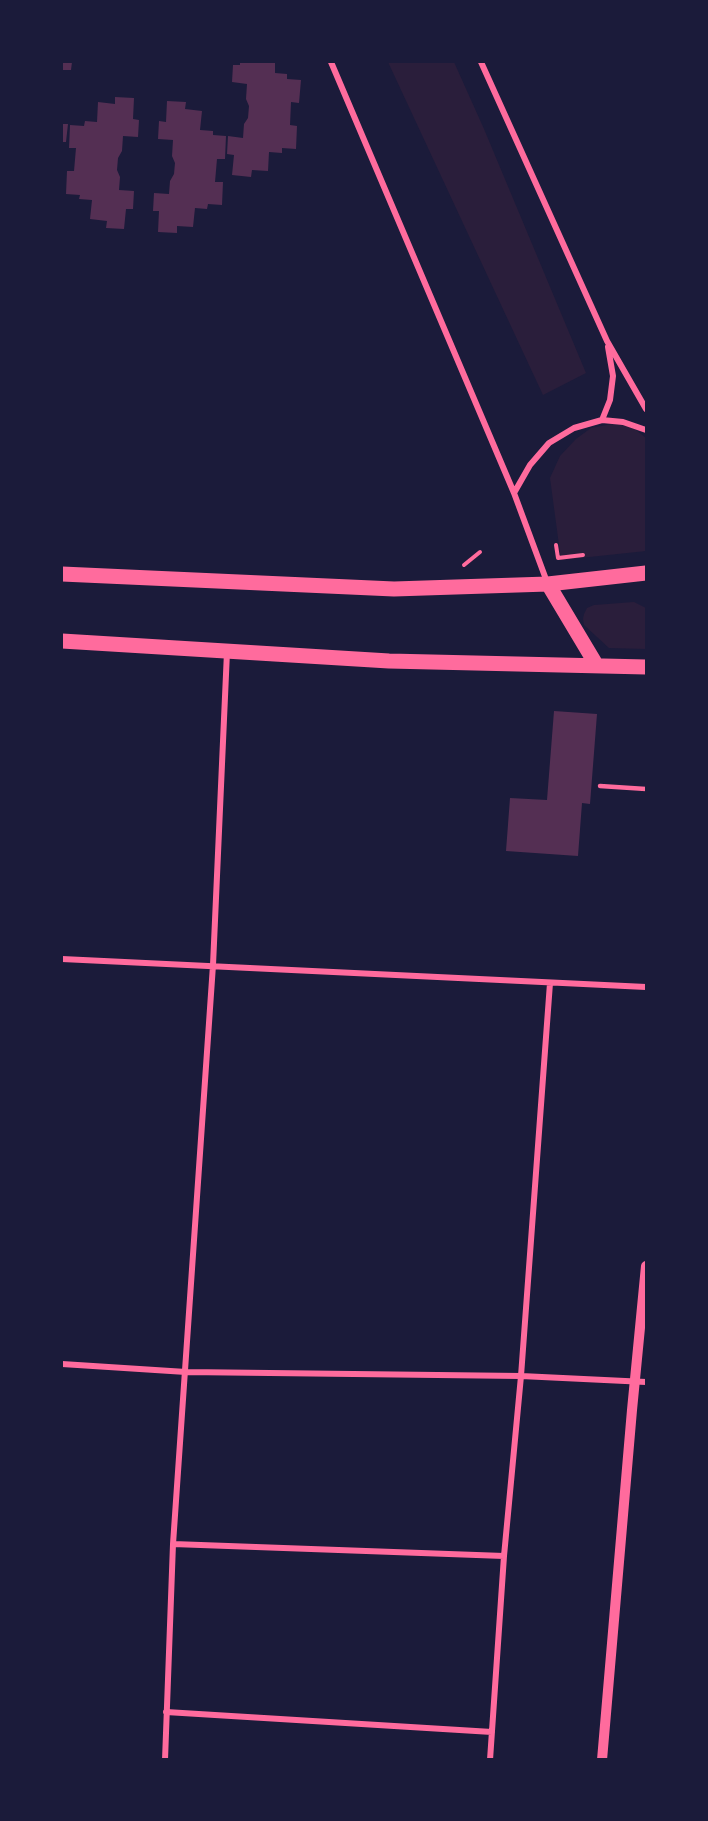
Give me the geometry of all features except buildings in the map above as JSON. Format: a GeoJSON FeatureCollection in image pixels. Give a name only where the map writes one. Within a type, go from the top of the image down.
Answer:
{"type":"FeatureCollection","features":[{"type":"Feature","properties":{"kind":"main road"},"geometry":{"type":"LineString","coordinates":[[62,574],[394,589],[548,584],[646,573]]}},
{"type":"Feature","properties":{"kind":"main road"},"geometry":{"type":"LineString","coordinates":[[548,584],[597,666]]}},
{"type":"Feature","properties":{"kind":"main road"},"geometry":{"type":"LineString","coordinates":[[62,641],[389,661],[646,667]]}},
{"type":"Feature","properties":{"kind":"street"},"geometry":{"type":"LineString","coordinates":[[331,62],[514,493],[548,584]]}},
{"type":"Feature","properties":{"kind":"street"},"geometry":{"type":"LineString","coordinates":[[481,62],[607,341],[646,409]]}},
{"type":"Feature","properties":{"kind":"street"},"geometry":{"type":"LineString","coordinates":[[602,420],[610,400],[613,376],[607,341]]}},
{"type":"Feature","properties":{"kind":"street"},"geometry":{"type":"LineString","coordinates":[[514,493],[530,465],[549,443],[574,428],[602,420],[623,422],[646,430]]}},
{"type":"Feature","properties":{"kind":"street"},"geometry":{"type":"LineString","coordinates":[[165,1760],[173,1544],[213,965],[227,651]]}},
{"type":"Feature","properties":{"kind":"street"},"geometry":{"type":"LineString","coordinates":[[62,959],[646,987]]}},
{"type":"Feature","properties":{"kind":"street"},"geometry":{"type":"LineString","coordinates":[[490,1760],[550,983]]}},
{"type":"Feature","properties":{"kind":"street"},"geometry":{"type":"LineString","coordinates":[[602,1760],[641,1381],[646,1266]]}},
{"type":"Feature","properties":{"kind":"street"},"geometry":{"type":"LineString","coordinates":[[62,1364],[186,1372],[521,1376],[641,1381]]}},
{"type":"Feature","properties":{"kind":"street"},"geometry":{"type":"LineString","coordinates":[[173,1544],[504,1556]]}},
{"type":"Feature","properties":{"kind":"street"},"geometry":{"type":"LineString","coordinates":[[166,1712],[492,1732]]}},
{"type":"Feature","properties":{"kind":"lane"},"geometry":{"type":"LineString","coordinates":[[600,786],[646,789]]}},
{"type":"Feature","properties":{"kind":"path"},"geometry":{"type":"LineString","coordinates":[[556,545],[558,558],[591,554]]}},
{"type":"Feature","properties":{"kind":"path"},"geometry":{"type":"LineString","coordinates":[[460,568],[480,552]]}},
{"type":"Feature","properties":{"kind":"shaded area"},"geometry":{"type":"Polygon","coordinates":[[[388,62],[454,62],[586,373],[543,395],[388,62]]]}},
{"type":"Feature","properties":{"kind":"shaded area"},"geometry":{"type":"Polygon","coordinates":[[[612,424],[631,426],[646,438],[646,551],[561,560],[550,478],[560,456],[576,439],[591,428],[612,424]]]}},
{"type":"Feature","properties":{"kind":"shaded area"},"geometry":{"type":"Polygon","coordinates":[[[634,602],[646,608],[646,649],[609,648],[584,625],[583,619],[587,608],[594,605],[634,602]]]}}]}
